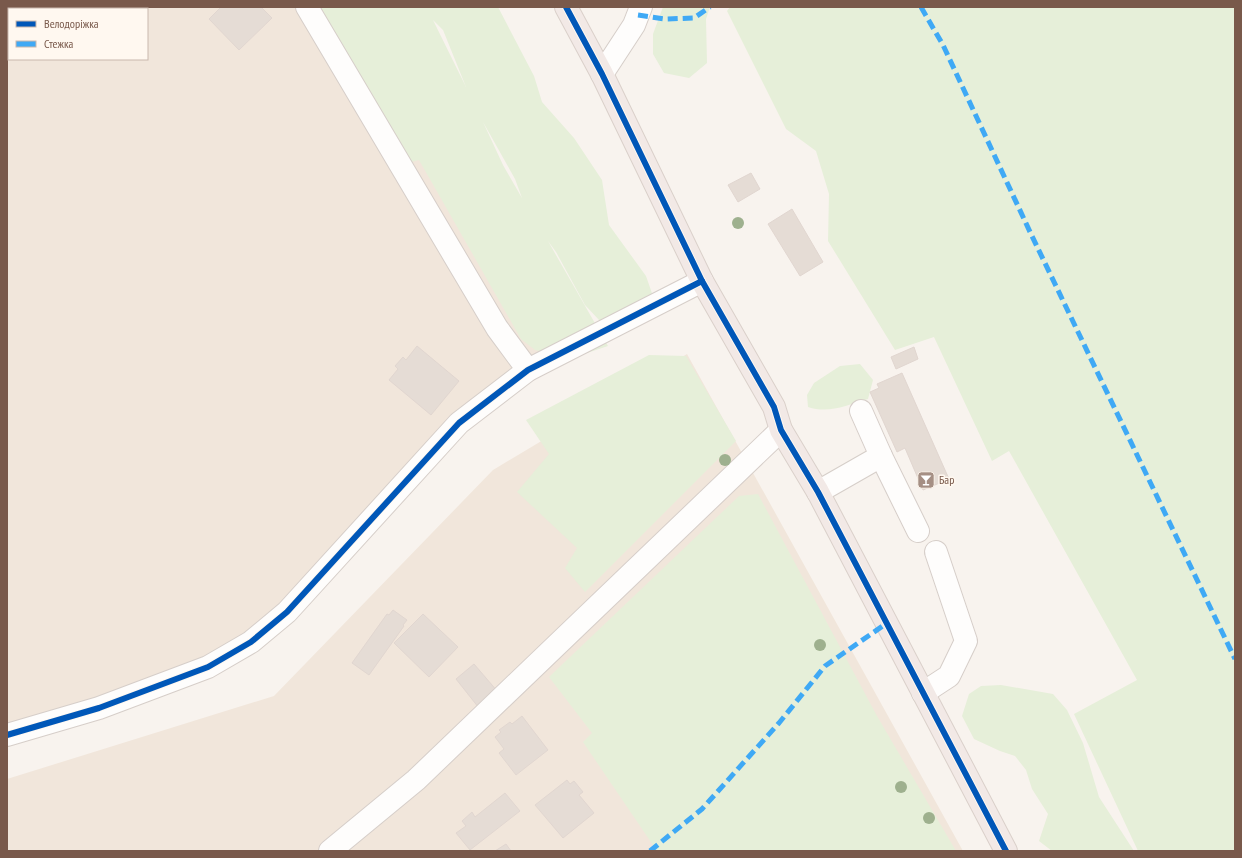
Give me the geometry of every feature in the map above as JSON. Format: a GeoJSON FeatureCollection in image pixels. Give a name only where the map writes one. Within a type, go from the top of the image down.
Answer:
{"type":"FeatureCollection","features":[{"type":"Feature","properties":{"kind":"highway"},"geometry":{"type":"LineString","coordinates":[[566,7],[602,74],[702,281],[774,407],[781,430],[818,492],[1006,851]]}},
{"type":"Feature","properties":{"kind":"street"},"geometry":{"type":"LineString","coordinates":[[307,7],[497,328],[528,370]]}},
{"type":"Feature","properties":{"kind":"street"},"geometry":{"type":"LineString","coordinates":[[602,74],[634,25],[641,7]]}},
{"type":"Feature","properties":{"kind":"street"},"geometry":{"type":"LineString","coordinates":[[7,735],[99,708],[208,667],[252,642],[288,612],[459,423],[528,370],[702,281]]}},
{"type":"Feature","properties":{"kind":"street"},"geometry":{"type":"LineString","coordinates":[[861,411],[918,531]]}},
{"type":"Feature","properties":{"kind":"street"},"geometry":{"type":"LineString","coordinates":[[330,851],[416,780],[781,430]]}},
{"type":"Feature","properties":{"kind":"street"},"geometry":{"type":"LineString","coordinates":[[818,492],[882,456]]}},
{"type":"Feature","properties":{"kind":"street"},"geometry":{"type":"LineString","coordinates":[[923,693],[949,676],[966,641],[936,552]]}},
{"type":"Feature","properties":{"kind":"shaded area"},"geometry":{"type":"Polygon","coordinates":[[[7,7],[383,7],[563,358],[440,443],[256,647],[7,727],[7,7]]]}},
{"type":"Feature","properties":{"kind":"shaded area"},"geometry":{"type":"Polygon","coordinates":[[[687,354],[963,851],[7,851],[7,779],[274,696],[493,470],[687,354]]]}},
{"type":"Feature","properties":{"kind":"green space"},"geometry":{"type":"Polygon","coordinates":[[[317,7],[498,7],[534,76],[542,102],[574,138],[602,180],[609,225],[646,276],[654,299],[632,324],[599,320],[585,305],[556,252],[548,241],[608,346],[572,358],[535,350],[521,339],[419,160],[407,163],[317,7]],[[433,20],[466,87],[443,30],[433,20]],[[483,122],[503,165],[522,198],[515,179],[483,122]]]}},
{"type":"Feature","properties":{"kind":"green space"},"geometry":{"type":"Polygon","coordinates":[[[663,7],[710,7],[706,19],[707,63],[689,78],[664,73],[653,54],[653,34],[663,7]]]}},
{"type":"Feature","properties":{"kind":"green space"},"geometry":{"type":"Polygon","coordinates":[[[730,7],[1235,7],[1235,851],[1138,851],[1074,714],[1137,680],[1009,451],[992,461],[934,337],[895,350],[828,241],[829,194],[816,151],[786,129],[727,11],[730,7]]]}},
{"type":"Feature","properties":{"kind":"green space"},"geometry":{"type":"Polygon","coordinates":[[[649,355],[686,356],[736,441],[585,592],[565,568],[577,548],[517,492],[549,454],[526,420],[649,355]]]}},
{"type":"Feature","properties":{"kind":"green space"},"geometry":{"type":"Polygon","coordinates":[[[860,364],[873,380],[868,399],[831,409],[823,410],[808,407],[807,395],[814,383],[840,366],[860,364]]]}},
{"type":"Feature","properties":{"kind":"green space"},"geometry":{"type":"Polygon","coordinates":[[[758,494],[877,716],[956,851],[657,851],[583,742],[592,733],[549,677],[739,496],[758,494]]]}},
{"type":"Feature","properties":{"kind":"green space"},"geometry":{"type":"Polygon","coordinates":[[[1001,685],[1053,694],[1067,710],[1083,743],[1099,797],[1134,851],[1052,851],[1039,841],[1048,814],[1032,789],[1026,770],[1015,756],[974,739],[962,716],[969,694],[981,686],[1001,685]]]}},
{"type":"Feature","properties":{"kind":"building"},"geometry":{"type":"Polygon","coordinates":[[[221,7],[261,7],[272,18],[239,50],[209,19],[221,7]]]}},
{"type":"Feature","properties":{"kind":"building"},"geometry":{"type":"Polygon","coordinates":[[[751,173],[760,189],[738,202],[728,185],[751,173]]]}},
{"type":"Feature","properties":{"kind":"building"},"geometry":{"type":"Polygon","coordinates":[[[792,209],[823,262],[800,276],[768,224],[792,209]]]}},
{"type":"Feature","properties":{"kind":"building"},"geometry":{"type":"Polygon","coordinates":[[[417,346],[459,381],[431,415],[389,380],[398,369],[395,366],[403,357],[406,360],[417,346]]]}},
{"type":"Feature","properties":{"kind":"building"},"geometry":{"type":"Polygon","coordinates":[[[914,347],[918,359],[896,369],[891,357],[914,347]]]}},
{"type":"Feature","properties":{"kind":"building"},"geometry":{"type":"Polygon","coordinates":[[[902,373],[949,479],[923,490],[905,448],[897,452],[870,392],[879,388],[877,384],[902,373]]]}},
{"type":"Feature","properties":{"kind":"building"},"geometry":{"type":"Polygon","coordinates":[[[393,610],[407,620],[369,675],[352,663],[387,614],[389,615],[393,610]]]}},
{"type":"Feature","properties":{"kind":"building"},"geometry":{"type":"Polygon","coordinates":[[[423,614],[458,647],[429,677],[394,643],[423,614]]]}},
{"type":"Feature","properties":{"kind":"building"},"geometry":{"type":"Polygon","coordinates":[[[474,664],[498,692],[479,708],[456,679],[474,664]]]}},
{"type":"Feature","properties":{"kind":"building"},"geometry":{"type":"Polygon","coordinates":[[[522,716],[548,750],[516,775],[499,753],[504,749],[495,737],[501,732],[499,730],[510,722],[512,724],[522,716]]]}},
{"type":"Feature","properties":{"kind":"building"},"geometry":{"type":"Polygon","coordinates":[[[567,780],[570,784],[574,781],[583,792],[579,795],[594,813],[563,838],[535,805],[567,780]]]}},
{"type":"Feature","properties":{"kind":"building"},"geometry":{"type":"Polygon","coordinates":[[[505,793],[520,811],[470,850],[456,833],[466,826],[462,821],[472,812],[475,817],[505,793]]]}},
{"type":"Feature","properties":{"kind":"building"},"geometry":{"type":"Polygon","coordinates":[[[506,844],[511,851],[495,851],[506,844]]]}},
{"type":"Feature","properties":{"kind":"marked path"},"geometry":{"type":"LineString","coordinates":[[638,15],[665,19],[694,18],[710,7]]}},
{"type":"Feature","properties":{"kind":"marked path"},"geometry":{"type":"LineString","coordinates":[[921,7],[943,45],[1031,234],[1235,659]]}},
{"type":"Feature","properties":{"kind":"marked path"},"geometry":{"type":"LineString","coordinates":[[650,851],[702,809],[779,723],[825,666],[887,623]]}},
{"type":"Feature","properties":{"kind":"cycle path"},"geometry":{"type":"LineString","coordinates":[[566,7],[602,74],[702,281],[774,407],[781,430],[818,492],[1006,851]]}},
{"type":"Feature","properties":{"kind":"cycle path"},"geometry":{"type":"LineString","coordinates":[[7,735],[99,708],[208,667],[251,642],[287,612],[459,423],[528,370],[702,281]]}},
{"type":"Feature","properties":{"kind":"place","name":"Бар"},"geometry":{"type":"Point","coordinates":[926,480]}}]}
